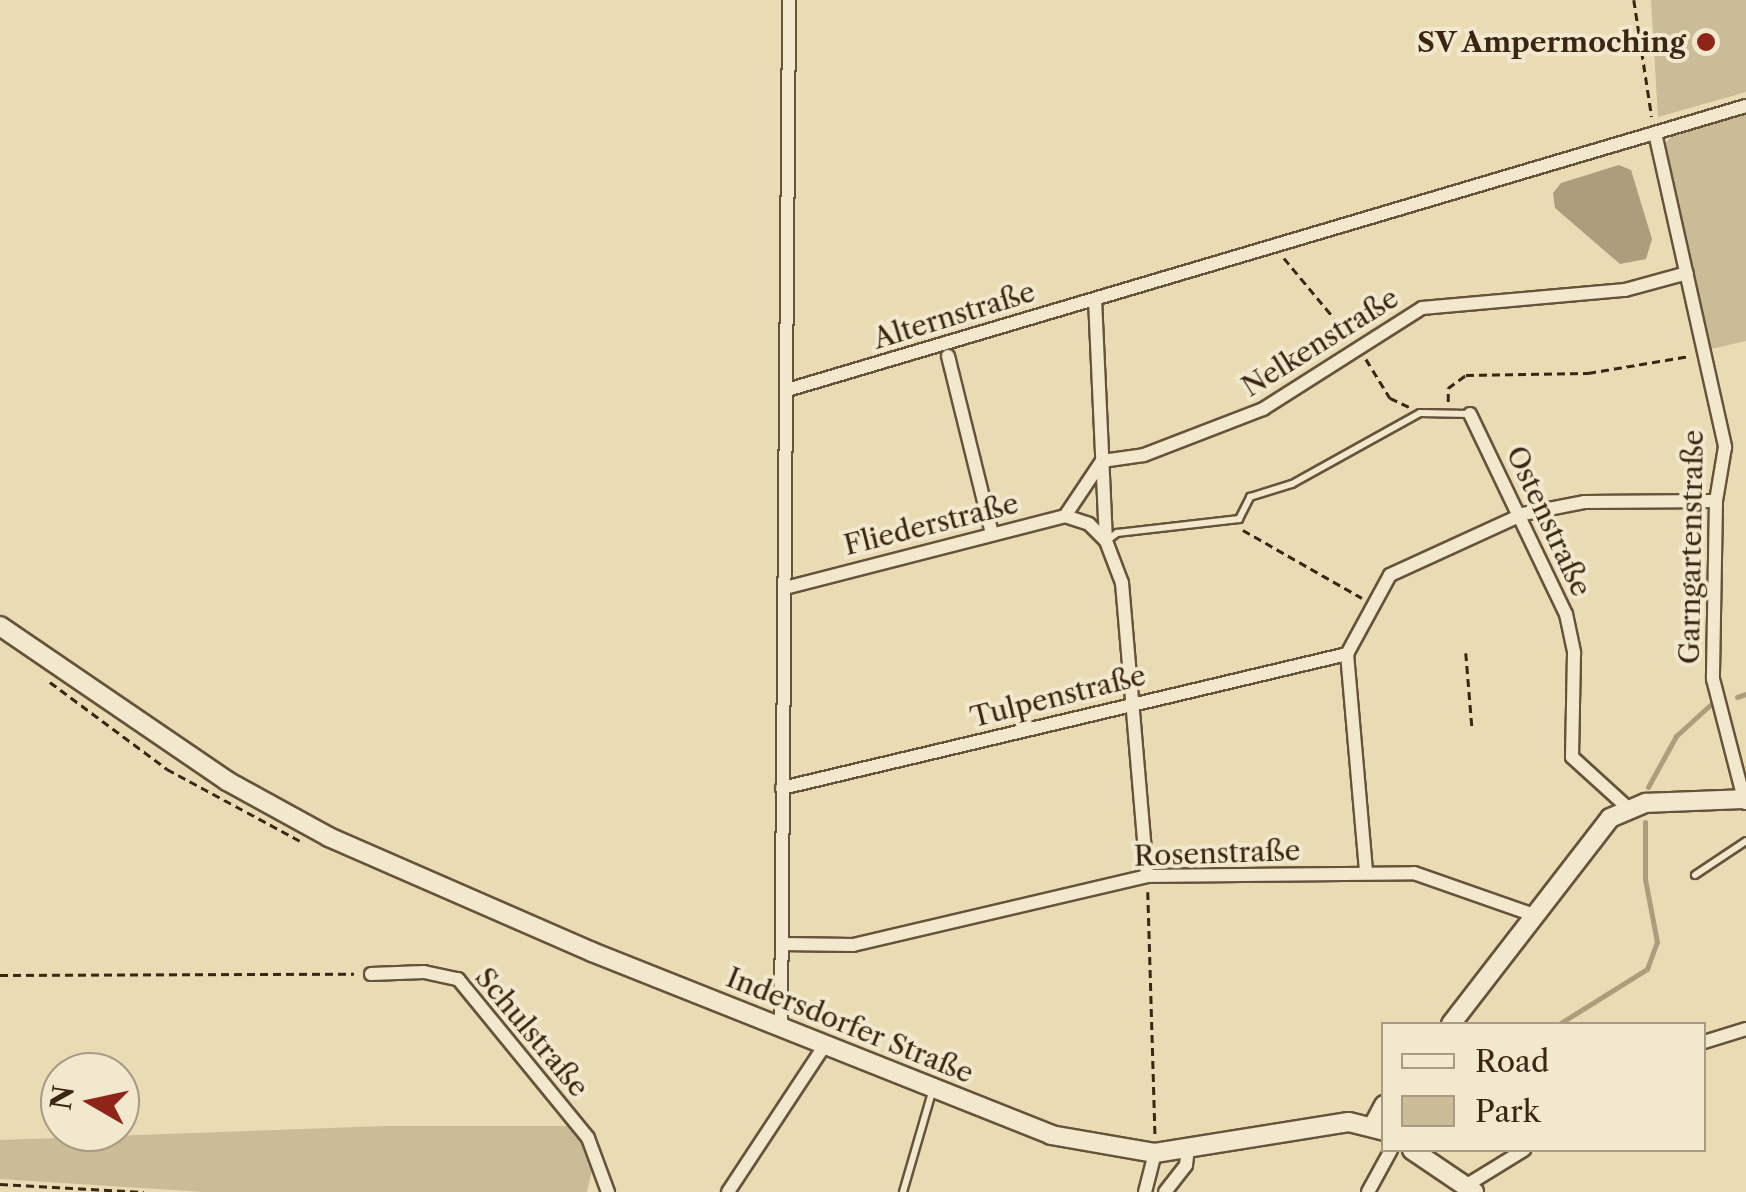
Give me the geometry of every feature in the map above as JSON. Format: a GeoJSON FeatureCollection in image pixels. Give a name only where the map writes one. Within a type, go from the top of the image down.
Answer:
{"type":"FeatureCollection","features":[{"type":"Feature","properties":{"kind":"street"},"geometry":{"type":"LineString","coordinates":[[781,1028],[789,0]]}},
{"type":"Feature","properties":{"kind":"street","name":"Alternstraße"},"geometry":{"type":"LineString","coordinates":[[787,390],[1746,106]]}},
{"type":"Feature","properties":{"kind":"street","name":"Garngartenstraße"},"geometry":{"type":"LineString","coordinates":[[1656,133],[1725,447],[1716,501],[1714,679],[1745,802]]}},
{"type":"Feature","properties":{"kind":"street","name":"Nelkenstraße"},"geometry":{"type":"LineString","coordinates":[[1102,461],[1144,455],[1218,429],[1422,308],[1449,301],[1625,290],[1687,273]]}},
{"type":"Feature","properties":{"kind":"street"},"geometry":{"type":"LineString","coordinates":[[1095,299],[1106,541],[1122,583],[1136,703],[1147,876]]}},
{"type":"Feature","properties":{"kind":"street"},"geometry":{"type":"LineString","coordinates":[[948,356],[992,534]]}},
{"type":"Feature","properties":{"kind":"street","name":"Ostenstraße"},"geometry":{"type":"LineString","coordinates":[[1470,414],[1523,514],[1566,614],[1574,653],[1572,756],[1628,808]]}},
{"type":"Feature","properties":{"kind":"street"},"geometry":{"type":"LineString","coordinates":[[1102,461],[1065,516],[1089,524],[1106,541]]}},
{"type":"Feature","properties":{"kind":"street"},"geometry":{"type":"LineString","coordinates":[[1366,871],[1347,654],[1372,604],[1400,570],[1523,514],[1584,502],[1716,501]]}},
{"type":"Feature","properties":{"kind":"street","name":"Fliederstraße"},"geometry":{"type":"LineString","coordinates":[[785,588],[1065,516]]}},
{"type":"Feature","properties":{"kind":"street","name":"Indersdorfer Straße"},"geometry":{"type":"LineString","coordinates":[[0,626],[227,781],[328,838],[781,1028],[1051,1135],[1154,1152],[1349,1122],[1378,1128]]}},
{"type":"Feature","properties":{"kind":"street","name":"Tulpenstraße"},"geometry":{"type":"LineString","coordinates":[[782,788],[1347,654]]}},
{"type":"Feature","properties":{"kind":"street"},"geometry":{"type":"LineString","coordinates":[[1453,1022],[1610,818],[1628,808],[1745,802]]}},
{"type":"Feature","properties":{"kind":"street","name":"Rosenstraße"},"geometry":{"type":"LineString","coordinates":[[782,944],[853,945],[1147,876],[1366,871],[1464,886],[1534,914]]}},
{"type":"Feature","properties":{"kind":"street","name":"Schulstraße"},"geometry":{"type":"LineString","coordinates":[[371,974],[442,973],[458,979],[588,1138],[608,1192]]}},
{"type":"Feature","properties":{"kind":"street"},"geometry":{"type":"LineString","coordinates":[[1706,1041],[1746,1030]]}},
{"type":"Feature","properties":{"kind":"street"},"geometry":{"type":"LineString","coordinates":[[728,1192],[824,1045]]}},
{"type":"Feature","properties":{"kind":"street"},"geometry":{"type":"LineString","coordinates":[[1165,1192],[1186,1165],[1188,1148]]}},
{"type":"Feature","properties":{"kind":"street"},"geometry":{"type":"LineString","coordinates":[[1145,1192],[1154,1152]]}},
{"type":"Feature","properties":{"kind":"street"},"geometry":{"type":"LineString","coordinates":[[1368,1192],[1390,1152]]}},
{"type":"Feature","properties":{"kind":"street"},"geometry":{"type":"LineString","coordinates":[[1415,1152],[1470,1188],[1521,1152]]}},
{"type":"Feature","properties":{"kind":"lane"},"geometry":{"type":"LineString","coordinates":[[1106,541],[1117,533],[1239,519],[1250,497],[1292,484],[1324,461],[1420,413],[1470,414]]}},
{"type":"Feature","properties":{"kind":"lane"},"geometry":{"type":"LineString","coordinates":[[1695,875],[1746,841]]}},
{"type":"Feature","properties":{"kind":"lane"},"geometry":{"type":"LineString","coordinates":[[902,1192],[933,1088]]}},
{"type":"Feature","properties":{"kind":"path"},"geometry":{"type":"LineString","coordinates":[[1634,0],[1656,133]]}},
{"type":"Feature","properties":{"kind":"path"},"geometry":{"type":"LineString","coordinates":[[1274,245],[1359,348],[1390,398],[1420,413]]}},
{"type":"Feature","properties":{"kind":"path"},"geometry":{"type":"LineString","coordinates":[[1449,414],[1448,388],[1466,376],[1588,373],[1706,353]]}},
{"type":"Feature","properties":{"kind":"path"},"geometry":{"type":"LineString","coordinates":[[1228,521],[1372,604]]}},
{"type":"Feature","properties":{"kind":"path"},"geometry":{"type":"LineString","coordinates":[[1466,653],[1472,726]]}},
{"type":"Feature","properties":{"kind":"path"},"geometry":{"type":"LineString","coordinates":[[1147,876],[1154,1152]]}},
{"type":"Feature","properties":{"kind":"path"},"geometry":{"type":"LineString","coordinates":[[0,974],[371,974]]}},
{"type":"Feature","properties":{"kind":"path"},"geometry":{"type":"LineString","coordinates":[[0,1184],[144,1192]]}},
{"type":"Feature","properties":{"kind":"green space","name":"SV Ampermoching"},"geometry":{"type":"Polygon","coordinates":[[[1651,0],[1746,0],[1746,92],[1658,117],[1651,0]]]}},
{"type":"Feature","properties":{"kind":"green space"},"geometry":{"type":"Polygon","coordinates":[[[1746,114],[1746,341],[1711,349],[1661,148],[1671,137],[1746,114]]]}},
{"type":"Feature","properties":{"kind":"green space"},"geometry":{"type":"Polygon","coordinates":[[[385,1126],[573,1126],[593,1165],[587,1192],[204,1192],[0,1179],[0,1140],[40,1139],[40,1152],[140,1152],[140,1135],[385,1126]]]}},
{"type":"Feature","properties":{"kind":"shaded area"},"geometry":{"type":"Polygon","coordinates":[[[1619,165],[1631,170],[1652,239],[1646,259],[1620,264],[1555,208],[1553,193],[1561,183],[1619,165]]]}},
{"type":"Feature","properties":{"kind":"waterway"},"geometry":{"type":"LineString","coordinates":[[1737,697],[1746,694]]}},
{"type":"Feature","properties":{"kind":"waterway"},"geometry":{"type":"LineString","coordinates":[[1648,787],[1676,736],[1710,705]]}},
{"type":"Feature","properties":{"kind":"waterway"},"geometry":{"type":"LineString","coordinates":[[1562,1022],[1647,969],[1657,942],[1645,879],[1645,822]]}},
{"type":"Feature","properties":{"kind":"place","name":"SV Ampermoching"},"geometry":{"type":"Point","coordinates":[1706,42]}}]}
